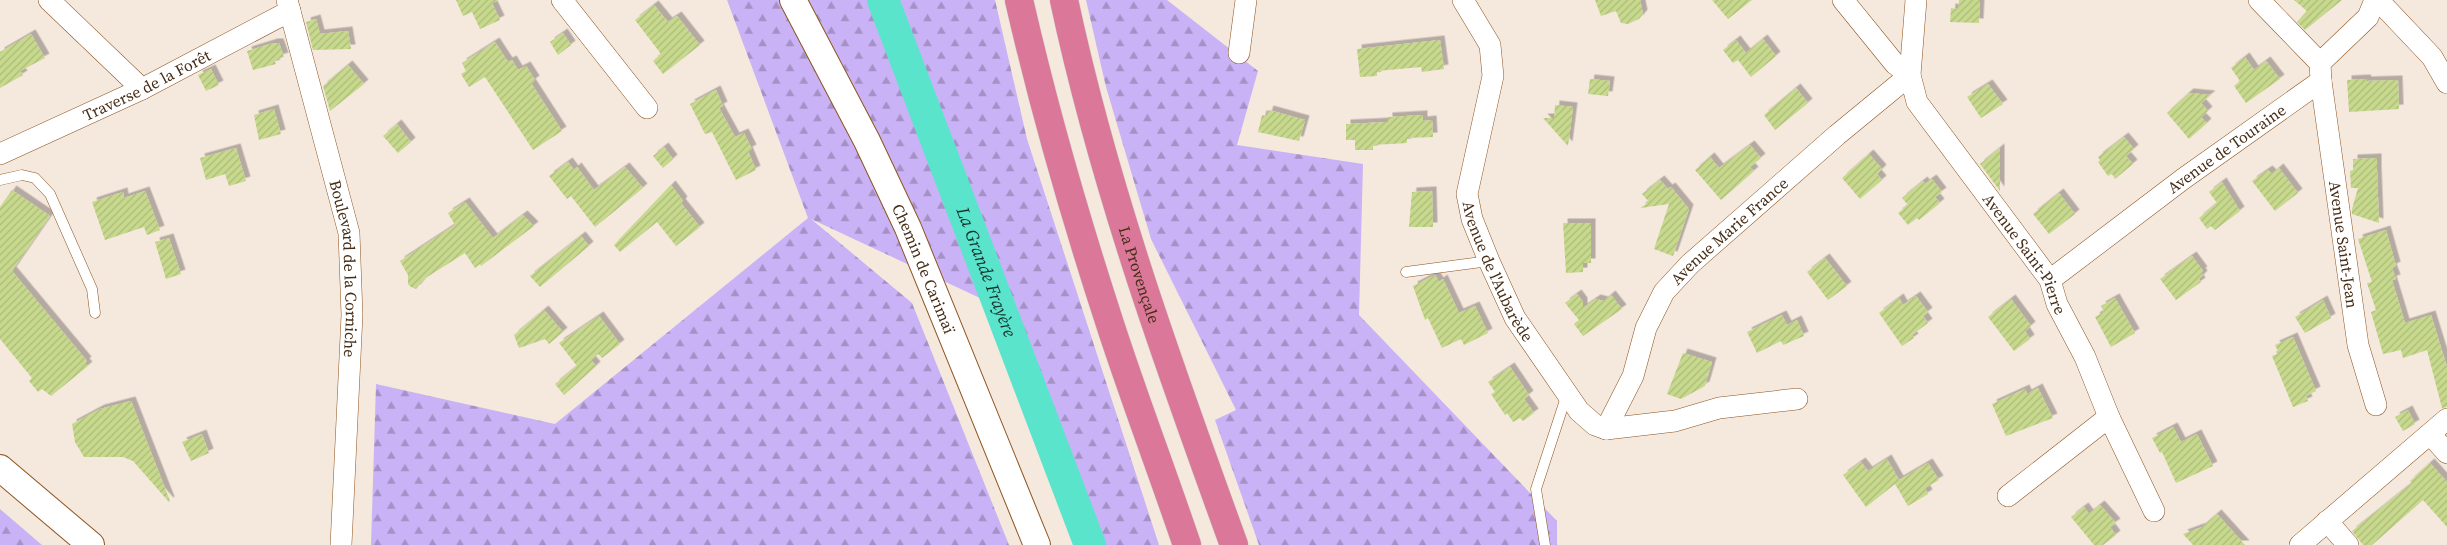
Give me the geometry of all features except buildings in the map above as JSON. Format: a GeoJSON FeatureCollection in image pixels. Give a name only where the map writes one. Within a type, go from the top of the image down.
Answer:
{"type":"FeatureCollection","features":[{"type":"Feature","properties":{"kind":"highway"},"geometry":{"type":"LineString","coordinates":[[1019,0],[1036,74],[1073,204],[1110,324],[1187,545]]}},
{"type":"Feature","properties":{"kind":"highway","name":"La Provençale"},"geometry":{"type":"LineString","coordinates":[[1064,0],[1100,152],[1169,366],[1234,545]]}},
{"type":"Feature","properties":{"kind":"street"},"geometry":{"type":"LineString","coordinates":[[49,0],[142,89]]}},
{"type":"Feature","properties":{"kind":"street"},"geometry":{"type":"LineString","coordinates":[[562,0],[647,108]]}},
{"type":"Feature","properties":{"kind":"street","name":"Chemin de Carimaï"},"geometry":{"type":"LineString","coordinates":[[793,0],[867,141],[908,228],[1037,545]]}},
{"type":"Feature","properties":{"kind":"street"},"geometry":{"type":"LineString","coordinates":[[1239,53],[1246,0]]}},
{"type":"Feature","properties":{"kind":"street","name":"Avenue de l'Aubarède"},"geometry":{"type":"LineString","coordinates":[[1463,0],[1490,45],[1493,76],[1467,194],[1472,218],[1489,261],[1516,318],[1579,411],[1595,425],[1606,429]]}},
{"type":"Feature","properties":{"kind":"street"},"geometry":{"type":"LineString","coordinates":[[1842,0],[1895,64],[1910,75]]}},
{"type":"Feature","properties":{"kind":"street","name":"Avenue Saint-Pierre"},"geometry":{"type":"LineString","coordinates":[[1916,0],[1910,75],[1917,102],[2050,280],[2056,304],[2085,357],[2109,417],[2154,511]]}},
{"type":"Feature","properties":{"kind":"street"},"geometry":{"type":"LineString","coordinates":[[2260,0],[2320,72]]}},
{"type":"Feature","properties":{"kind":"street"},"geometry":{"type":"LineString","coordinates":[[2377,0],[2432,57],[2447,83]]}},
{"type":"Feature","properties":{"kind":"street","name":"Avenue de Touraine"},"geometry":{"type":"LineString","coordinates":[[2050,280],[2320,72],[2368,17],[2377,0]]}},
{"type":"Feature","properties":{"kind":"street","name":"Traverse de la Forêt"},"geometry":{"type":"LineString","coordinates":[[0,154],[142,89],[289,6]]}},
{"type":"Feature","properties":{"kind":"street","name":"Boulevard de la Corniche"},"geometry":{"type":"LineString","coordinates":[[289,6],[349,233],[352,315],[341,545]]}},
{"type":"Feature","properties":{"kind":"street","name":"Avenue Saint-Jean"},"geometry":{"type":"LineString","coordinates":[[2320,72],[2358,345],[2376,405]]}},
{"type":"Feature","properties":{"kind":"street","name":"Avenue Marie France"},"geometry":{"type":"LineString","coordinates":[[1606,429],[1634,376],[1646,328],[1664,292],[1690,264],[1837,135],[1910,75]]}},
{"type":"Feature","properties":{"kind":"street"},"geometry":{"type":"LineString","coordinates":[[1606,429],[1675,421],[1719,408],[1797,399]]}},
{"type":"Feature","properties":{"kind":"street"},"geometry":{"type":"LineString","coordinates":[[2008,496],[2109,417]]}},
{"type":"Feature","properties":{"kind":"street"},"geometry":{"type":"LineString","coordinates":[[2300,545],[2447,419]]}},
{"type":"Feature","properties":{"kind":"street"},"geometry":{"type":"LineString","coordinates":[[2430,434],[2447,453]]}},
{"type":"Feature","properties":{"kind":"street"},"geometry":{"type":"LineString","coordinates":[[0,468],[91,545]]}},
{"type":"Feature","properties":{"kind":"street"},"geometry":{"type":"LineString","coordinates":[[2328,522],[2348,545]]}},
{"type":"Feature","properties":{"kind":"lane"},"geometry":{"type":"LineString","coordinates":[[0,180],[22,175],[35,178],[50,194],[92,289],[95,313]]}},
{"type":"Feature","properties":{"kind":"lane"},"geometry":{"type":"LineString","coordinates":[[1406,272],[1489,261]]}},
{"type":"Feature","properties":{"kind":"lane"},"geometry":{"type":"LineString","coordinates":[[1544,545],[1536,489],[1567,394]]}},
{"type":"Feature","properties":{"kind":"green space"},"geometry":{"type":"Polygon","coordinates":[[[727,0],[995,0],[1027,139],[1159,545],[1101,545],[1012,313],[811,219],[912,303],[1009,545],[371,545],[376,384],[555,424],[808,218],[727,0]]]}},
{"type":"Feature","properties":{"kind":"green space"},"geometry":{"type":"Polygon","coordinates":[[[1086,0],[1167,0],[1258,71],[1237,145],[1363,164],[1359,315],[1557,521],[1557,545],[1259,545],[1215,420],[1236,410],[1151,239],[1106,87],[1086,0]]]}},
{"type":"Feature","properties":{"kind":"green space"},"geometry":{"type":"Polygon","coordinates":[[[0,509],[42,545],[0,545],[0,509]]]}},
{"type":"Feature","properties":{"kind":"waterway","name":"La Grande Frayère"},"geometry":{"type":"LineString","coordinates":[[883,0],[1090,545]]}}]}
